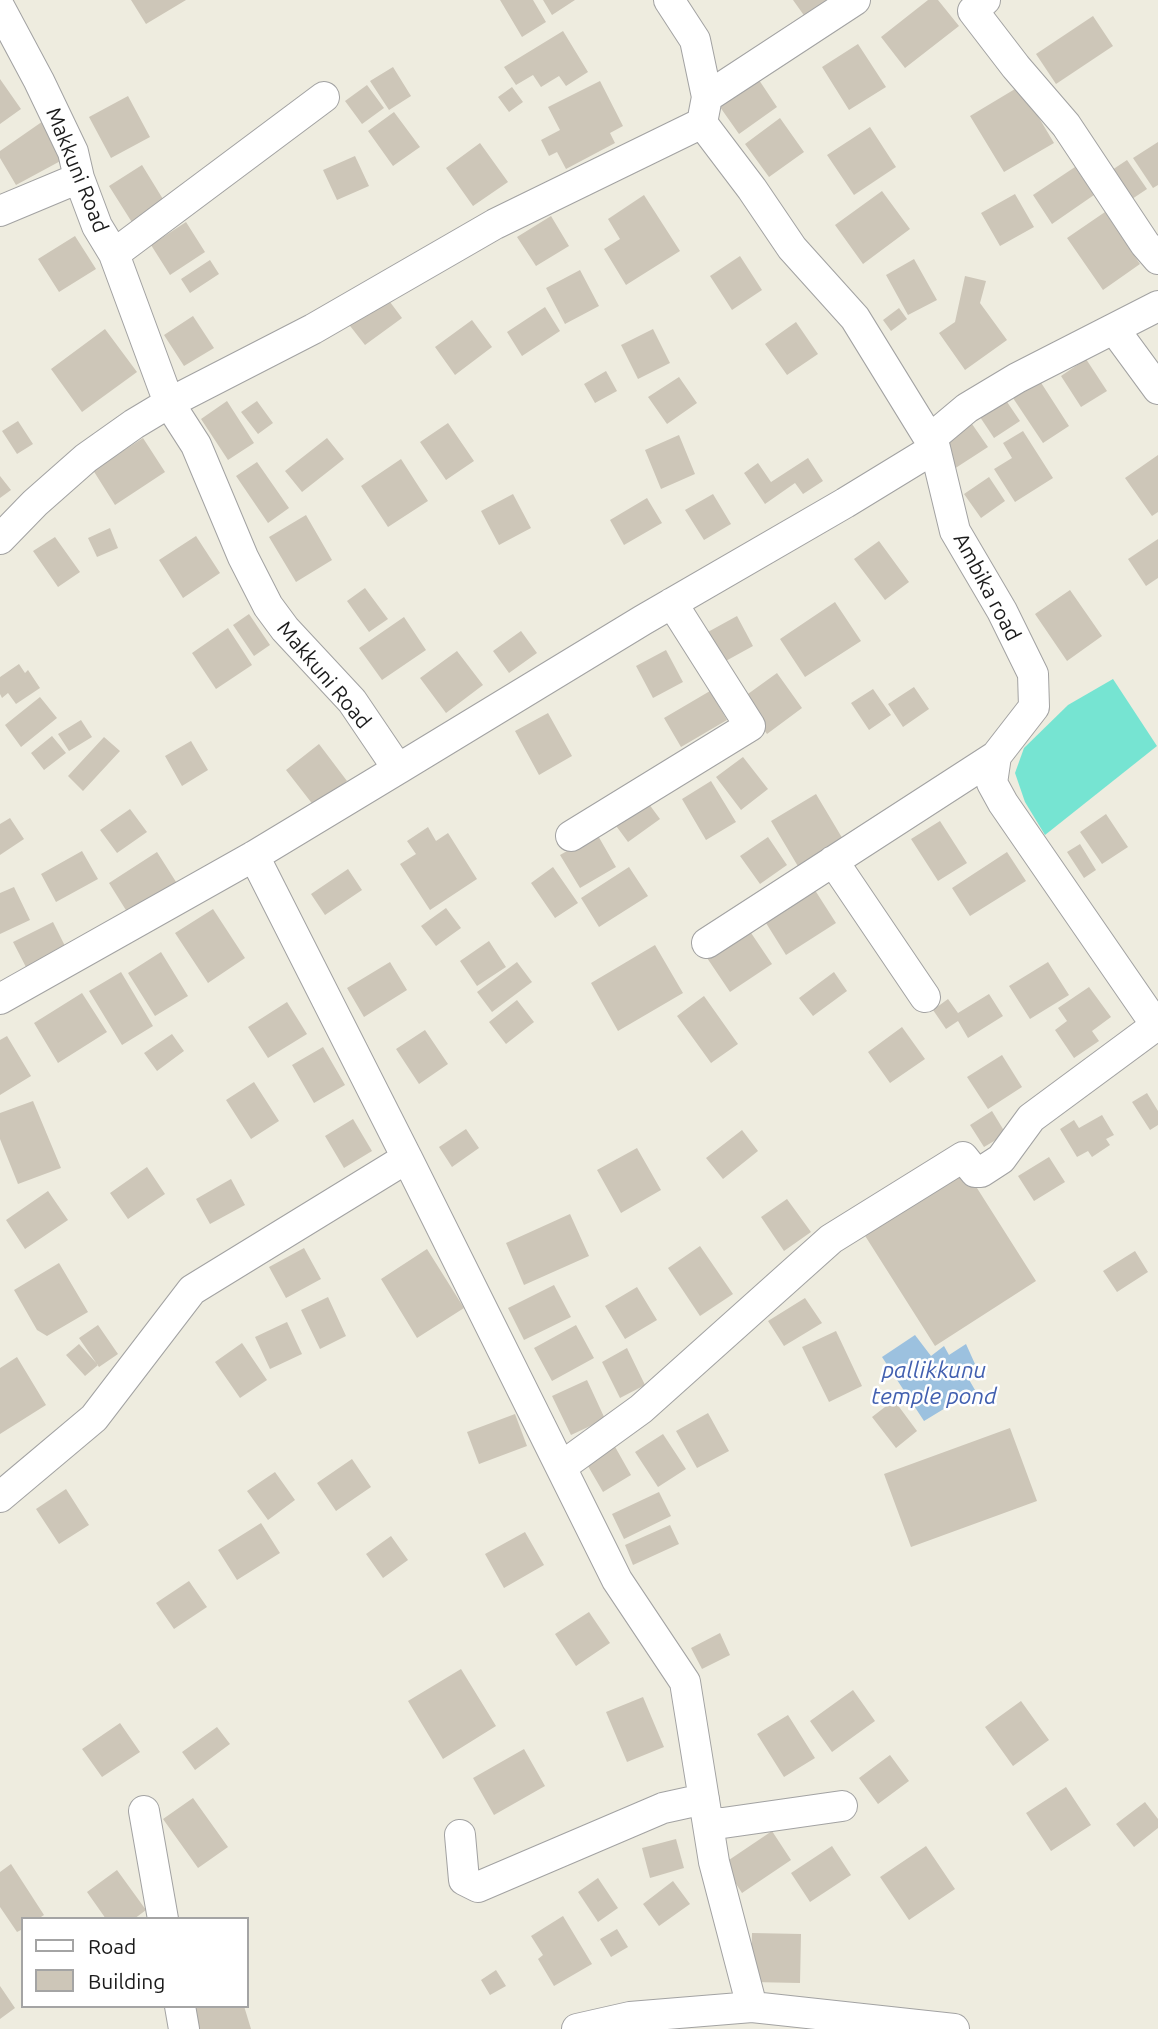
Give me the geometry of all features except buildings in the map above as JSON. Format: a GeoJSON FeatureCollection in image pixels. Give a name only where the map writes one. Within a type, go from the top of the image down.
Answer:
{"type":"FeatureCollection","features":[{"type":"Feature","properties":{"kind":"street","name":"Ambika road"},"geometry":{"type":"LineString","coordinates":[[668,0],[695,40],[704,110],[792,248],[855,318],[933,443],[955,531],[1002,611],[1033,674],[1034,707],[996,756],[706,943]]}},
{"type":"Feature","properties":{"kind":"street"},"geometry":{"type":"LineString","coordinates":[[0,539],[35,503],[86,458],[134,424],[169,403],[313,329],[495,224],[704,110],[855,0]]}},
{"type":"Feature","properties":{"kind":"street"},"geometry":{"type":"LineString","coordinates":[[974,4],[1016,67],[1066,125],[1145,244],[1158,259]]}},
{"type":"Feature","properties":{"kind":"street","name":"Makkuni Road"},"geometry":{"type":"LineString","coordinates":[[0,8],[40,81],[73,152],[79,178],[97,226],[114,254],[169,403],[196,445],[243,557],[268,606],[285,629],[352,701],[398,769]]}},
{"type":"Feature","properties":{"kind":"street"},"geometry":{"type":"LineString","coordinates":[[114,254],[324,97]]}},
{"type":"Feature","properties":{"kind":"street"},"geometry":{"type":"LineString","coordinates":[[0,211],[79,178]]}},
{"type":"Feature","properties":{"kind":"street"},"geometry":{"type":"LineString","coordinates":[[2,995],[254,856],[672,603],[845,503],[933,443],[967,408],[1017,378],[1158,306]]}},
{"type":"Feature","properties":{"kind":"street"},"geometry":{"type":"LineString","coordinates":[[1114,329],[1158,389]]}},
{"type":"Feature","properties":{"kind":"street"},"geometry":{"type":"LineString","coordinates":[[571,836],[750,726],[672,603]]}},
{"type":"Feature","properties":{"kind":"street"},"geometry":{"type":"LineString","coordinates":[[561,1467],[641,1409],[831,1239],[963,1157],[975,1172],[981,1172],[1001,1159],[1031,1118],[1157,1026],[1003,803],[992,783],[996,756]]}},
{"type":"Feature","properties":{"kind":"street"},"geometry":{"type":"LineString","coordinates":[[254,856],[617,1580],[685,1682],[714,1862],[752,2007]]}},
{"type":"Feature","properties":{"kind":"street"},"geometry":{"type":"LineString","coordinates":[[833,861],[925,996]]}},
{"type":"Feature","properties":{"kind":"street"},"geometry":{"type":"LineString","coordinates":[[0,1497],[94,1418],[192,1290],[407,1157]]}},
{"type":"Feature","properties":{"kind":"street"},"geometry":{"type":"LineString","coordinates":[[460,1835],[464,1880],[478,1886],[663,1808],[706,1811],[723,1823],[842,1806]]}},
{"type":"Feature","properties":{"kind":"street"},"geometry":{"type":"LineString","coordinates":[[144,1811],[163,1917]]}},
{"type":"Feature","properties":{"kind":"street"},"geometry":{"type":"LineString","coordinates":[[577,2029],[630,2017],[752,2007],[954,2029]]}},
{"type":"Feature","properties":{"kind":"street"},"geometry":{"type":"LineString","coordinates":[[180,2008],[184,2029]]}},
{"type":"Feature","properties":{"kind":"shaded area"},"geometry":{"type":"Polygon","coordinates":[[[1113,679],[1157,746],[1045,835],[1025,802],[1015,773],[1024,748],[1068,705],[1113,679]]]}},
{"type":"Feature","properties":{"kind":"water","name":"pallikkunu temple pond"},"geometry":{"type":"Polygon","coordinates":[[[915,1335],[931,1356],[944,1346],[949,1355],[966,1344],[975,1364],[964,1371],[975,1390],[924,1421],[882,1357],[915,1335]]]}}]}
